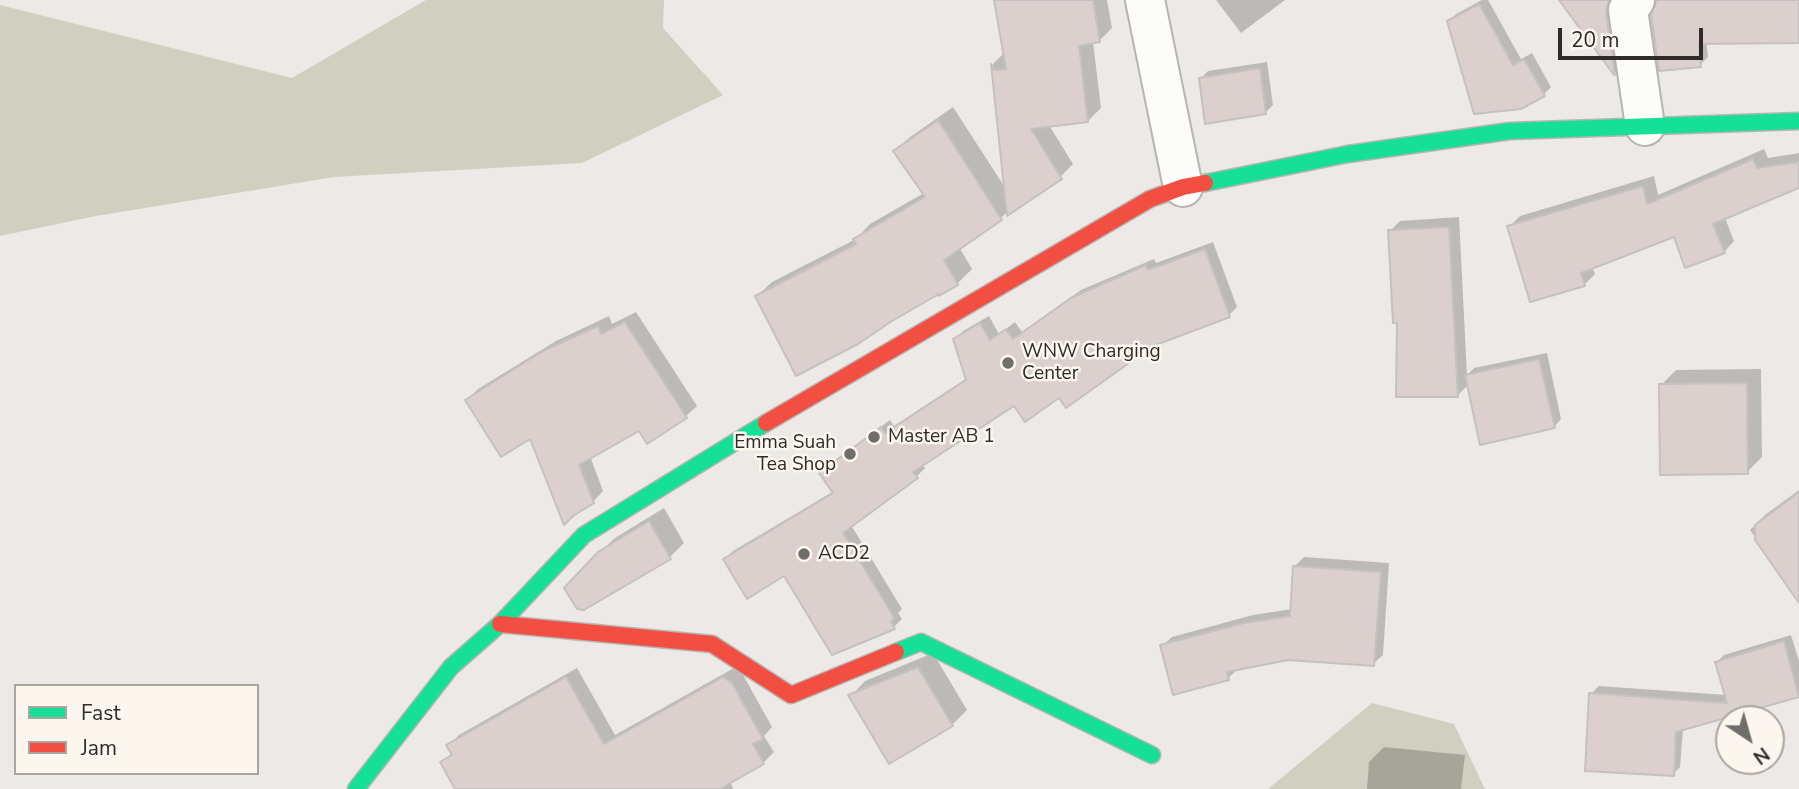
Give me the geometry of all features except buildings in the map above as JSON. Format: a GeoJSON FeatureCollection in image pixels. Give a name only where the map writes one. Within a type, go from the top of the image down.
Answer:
{"type":"FeatureCollection","features":[{"type":"Feature","properties":{"kind":"street"},"geometry":{"type":"LineString","coordinates":[[1145,0],[1183,187]]}},
{"type":"Feature","properties":{"kind":"street"},"geometry":{"type":"LineString","coordinates":[[1635,0],[1628,10],[1645,125]]}},
{"type":"Feature","properties":{"kind":"street"},"geometry":{"type":"LineString","coordinates":[[356,789],[451,667],[499,624],[584,535],[803,401],[1150,199],[1183,187],[1348,154],[1510,131],[1799,121]]}},
{"type":"Feature","properties":{"kind":"street"},"geometry":{"type":"LineString","coordinates":[[499,624],[712,643],[791,695],[921,642],[1152,755]]}},
{"type":"Feature","properties":{"kind":"green space"},"geometry":{"type":"Polygon","coordinates":[[[426,0],[664,0],[663,28],[723,95],[582,163],[334,177],[96,216],[0,236],[0,5],[292,78],[426,0]]]}},
{"type":"Feature","properties":{"kind":"green space"},"geometry":{"type":"Polygon","coordinates":[[[1372,703],[1454,724],[1485,789],[1268,789],[1372,703]]]}},
{"type":"Feature","properties":{"kind":"traffic: fast"},"geometry":{"type":"LineString","coordinates":[[1205,183],[1348,154],[1510,131],[1799,121]]}},
{"type":"Feature","properties":{"kind":"traffic: fast"},"geometry":{"type":"LineString","coordinates":[[356,789],[451,667],[500,624],[584,535],[766,423]]}},
{"type":"Feature","properties":{"kind":"traffic: fast"},"geometry":{"type":"LineString","coordinates":[[896,652],[921,642],[1152,755]]}},
{"type":"Feature","properties":{"kind":"traffic: jam"},"geometry":{"type":"LineString","coordinates":[[766,423],[1150,199],[1183,187],[1205,183]]}},
{"type":"Feature","properties":{"kind":"traffic: jam"},"geometry":{"type":"LineString","coordinates":[[500,624],[712,644],[791,695],[896,652]]}},
{"type":"Feature","properties":{"kind":"place","name":"WNW Charging Center"},"geometry":{"type":"Point","coordinates":[1008,363]}},
{"type":"Feature","properties":{"kind":"place","name":"Master AB 1"},"geometry":{"type":"Point","coordinates":[874,437]}},
{"type":"Feature","properties":{"kind":"place","name":"Emma Suah Tea Shop"},"geometry":{"type":"Point","coordinates":[850,454]}},
{"type":"Feature","properties":{"kind":"place","name":"ACD2"},"geometry":{"type":"Point","coordinates":[804,554]}}]}
